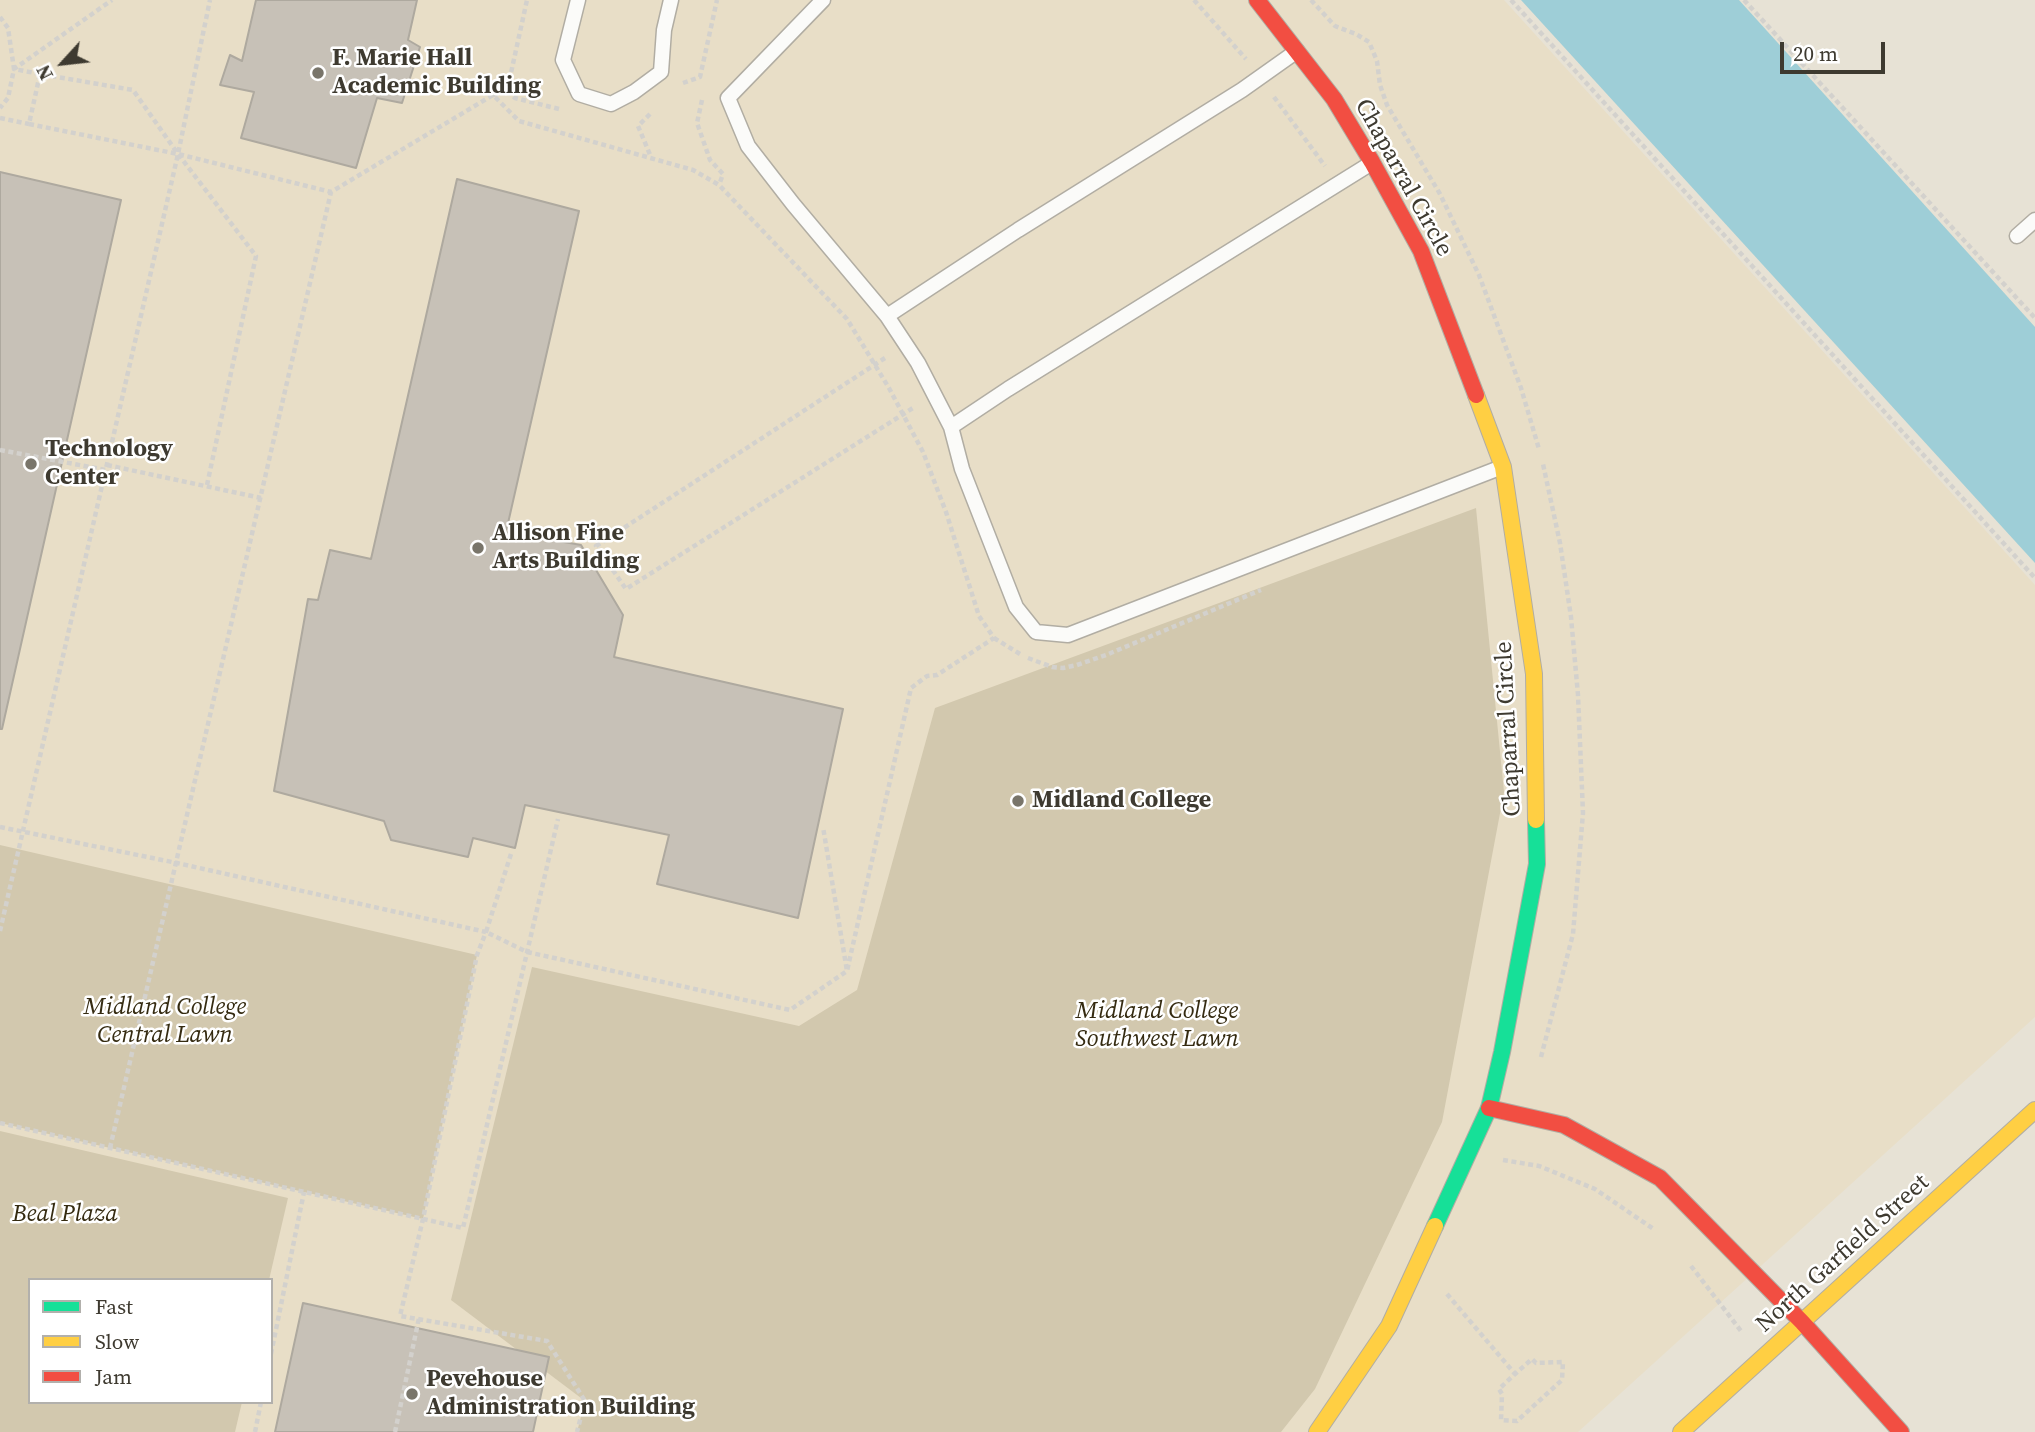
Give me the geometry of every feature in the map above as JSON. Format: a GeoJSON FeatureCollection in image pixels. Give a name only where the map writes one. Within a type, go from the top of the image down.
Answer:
{"type":"FeatureCollection","features":[{"type":"Feature","properties":{"kind":"street","name":"Chaparral Circle"},"geometry":{"type":"LineString","coordinates":[[1258,0],[1334,99],[1422,251],[1503,467],[1534,674],[1537,864],[1503,1052],[1489,1108],[1389,1326],[1317,1432]]}},
{"type":"Feature","properties":{"kind":"street"},"geometry":{"type":"LineString","coordinates":[[1489,1108],[1564,1125],[1660,1178],[1802,1322],[1902,1432]]}},
{"type":"Feature","properties":{"kind":"street","name":"North Garfield Street"},"geometry":{"type":"LineString","coordinates":[[1681,1432],[2035,1110]]}},
{"type":"Feature","properties":{"kind":"lane"},"geometry":{"type":"LineString","coordinates":[[578,0],[563,60],[579,94],[611,104],[634,92],[661,72],[664,30],[671,0]]}},
{"type":"Feature","properties":{"kind":"lane"},"geometry":{"type":"LineString","coordinates":[[823,0],[728,98],[748,146],[887,316],[918,363],[951,427],[962,469],[1016,607],[1036,632],[1068,635],[1503,467]]}},
{"type":"Feature","properties":{"kind":"lane"},"geometry":{"type":"LineString","coordinates":[[887,316],[1298,51]]}},
{"type":"Feature","properties":{"kind":"lane"},"geometry":{"type":"LineString","coordinates":[[951,427],[1372,162]]}},
{"type":"Feature","properties":{"kind":"lane"},"geometry":{"type":"LineString","coordinates":[[2017,236],[2035,220]]}},
{"type":"Feature","properties":{"kind":"path"},"geometry":{"type":"LineString","coordinates":[[14,69],[112,0]]}},
{"type":"Feature","properties":{"kind":"path"},"geometry":{"type":"LineString","coordinates":[[0,931],[178,154],[210,0]]}},
{"type":"Feature","properties":{"kind":"path"},"geometry":{"type":"LineString","coordinates":[[0,117],[178,154],[331,191],[493,95],[507,91],[527,0]]}},
{"type":"Feature","properties":{"kind":"path"},"geometry":{"type":"LineString","coordinates":[[1194,0],[1260,77],[1337,183]]}},
{"type":"Feature","properties":{"kind":"path"},"geometry":{"type":"LineString","coordinates":[[1511,0],[2035,578]]}},
{"type":"Feature","properties":{"kind":"path"},"geometry":{"type":"LineString","coordinates":[[1744,0],[2035,318]]}},
{"type":"Feature","properties":{"kind":"path"},"geometry":{"type":"LineString","coordinates":[[0,17],[8,28],[14,69],[8,98],[0,108]]}},
{"type":"Feature","properties":{"kind":"path"},"geometry":{"type":"LineString","coordinates":[[14,69],[133,90],[256,256],[207,485]]}},
{"type":"Feature","properties":{"kind":"path"},"geometry":{"type":"LineString","coordinates":[[29,124],[40,74]]}},
{"type":"Feature","properties":{"kind":"path"},"geometry":{"type":"LineString","coordinates":[[700,77],[708,81]]}},
{"type":"Feature","properties":{"kind":"path"},"geometry":{"type":"LineString","coordinates":[[705,90],[697,123],[710,160],[723,174],[719,185]]}},
{"type":"Feature","properties":{"kind":"path"},"geometry":{"type":"LineString","coordinates":[[0,827],[177,863],[486,932],[527,952],[790,1010],[847,971],[911,688],[926,676],[937,675],[994,638],[979,617],[946,512],[923,452],[846,318],[719,185],[693,170],[519,121],[493,95]]}},
{"type":"Feature","properties":{"kind":"path"},"geometry":{"type":"LineString","coordinates":[[110,1148],[331,191]]}},
{"type":"Feature","properties":{"kind":"path"},"geometry":{"type":"LineString","coordinates":[[904,342],[875,365],[596,546],[626,589],[902,413],[936,397]]}},
{"type":"Feature","properties":{"kind":"path"},"geometry":{"type":"LineString","coordinates":[[0,450],[207,485],[261,498]]}},
{"type":"Feature","properties":{"kind":"path"},"geometry":{"type":"LineString","coordinates":[[0,1123],[463,1228],[558,819]]}},
{"type":"Feature","properties":{"kind":"path"},"geometry":{"type":"LineString","coordinates":[[823,827],[847,971]]}},
{"type":"Feature","properties":{"kind":"path"},"geometry":{"type":"LineString","coordinates":[[511,854],[477,955],[423,1219],[400,1316],[547,1341],[585,1401],[577,1432]]}},
{"type":"Feature","properties":{"kind":"path"},"geometry":{"type":"LineString","coordinates":[[1503,1160],[1539,1166],[1595,1189],[1632,1212],[1663,1237]]}},
{"type":"Feature","properties":{"kind":"path"},"geometry":{"type":"LineString","coordinates":[[273,1344],[304,1192]]}},
{"type":"Feature","properties":{"kind":"path"},"geometry":{"type":"LineString","coordinates":[[1687,1262],[1764,1357]]}},
{"type":"Feature","properties":{"kind":"path"},"geometry":{"type":"LineString","coordinates":[[1447,1294],[1515,1374]]}},
{"type":"Feature","properties":{"kind":"path"},"geometry":{"type":"LineString","coordinates":[[395,1432],[419,1318]]}},
{"type":"Feature","properties":{"kind":"path"},"geometry":{"type":"LineString","coordinates":[[1532,1359],[1536,1363],[1563,1362],[1562,1380],[1535,1405],[1517,1421],[1500,1420],[1502,1394],[1499,1389],[1515,1374],[1532,1359]]}},
{"type":"Feature","properties":{"kind":"path"},"geometry":{"type":"LineString","coordinates":[[255,1432],[261,1404]]}},
{"type":"Feature","properties":{"kind":"shaded area","name":"Midland College"},"geometry":{"type":"Polygon","coordinates":[[[0,0],[1504,0],[2035,585],[2035,1017],[1578,1432],[0,1432],[0,0]]]}},
{"type":"Feature","properties":{"kind":"green space","name":"Midland College Southwest Lawn"},"geometry":{"type":"Polygon","coordinates":[[[1476,508],[1504,792],[1442,1122],[1315,1389],[1281,1432],[577,1432],[585,1401],[451,1300],[532,967],[799,1026],[857,990],[935,708],[1476,508]]]}},
{"type":"Feature","properties":{"kind":"green space","name":"Midland College Central Lawn"},"geometry":{"type":"Polygon","coordinates":[[[0,845],[477,955],[423,1219],[0,1123],[0,845]]]}},
{"type":"Feature","properties":{"kind":"green space","name":"Beal Plaza"},"geometry":{"type":"Polygon","coordinates":[[[0,1131],[288,1198],[269,1278],[28,1278],[28,1404],[242,1404],[235,1432],[0,1432],[0,1131]]]}},
{"type":"Feature","properties":{"kind":"water"},"geometry":{"type":"Polygon","coordinates":[[[1521,0],[1739,0],[2035,327],[2035,563],[1521,0]]]}},
{"type":"Feature","properties":{"kind":"building","name":"F. Marie Hall Academic Building"},"geometry":{"type":"Polygon","coordinates":[[[256,0],[417,0],[408,40],[420,47],[402,103],[377,98],[356,168],[241,138],[254,92],[220,85],[230,55],[242,61],[256,0]]]}},
{"type":"Feature","properties":{"kind":"building","name":"Technology Center"},"geometry":{"type":"Polygon","coordinates":[[[0,172],[121,200],[2,729],[0,729],[0,172]]]}},
{"type":"Feature","properties":{"kind":"building","name":"Allison Fine Arts Building"},"geometry":{"type":"Polygon","coordinates":[[[457,179],[579,211],[506,532],[581,545],[623,615],[614,657],[843,709],[798,918],[657,884],[669,835],[525,805],[515,848],[473,838],[468,857],[391,840],[384,821],[274,791],[308,599],[318,600],[330,550],[371,559],[457,179]]]}},
{"type":"Feature","properties":{"kind":"building","name":"Pevehouse Administration Building"},"geometry":{"type":"Polygon","coordinates":[[[303,1303],[549,1357],[533,1432],[275,1432],[303,1303]]]}},
{"type":"Feature","properties":{"kind":"traffic: fast"},"geometry":{"type":"LineString","coordinates":[[1435,1226],[1489,1108],[1537,864],[1536,820]]}},
{"type":"Feature","properties":{"kind":"traffic: slow"},"geometry":{"type":"LineString","coordinates":[[1476,395],[1503,467],[1534,674],[1536,820]]}},
{"type":"Feature","properties":{"kind":"traffic: slow"},"geometry":{"type":"LineString","coordinates":[[1681,1432],[2035,1110]]}},
{"type":"Feature","properties":{"kind":"traffic: slow"},"geometry":{"type":"LineString","coordinates":[[1317,1432],[1389,1326],[1435,1226]]}},
{"type":"Feature","properties":{"kind":"traffic: jam"},"geometry":{"type":"LineString","coordinates":[[1257,0],[1334,99],[1372,162],[1421,251],[1476,395]]}},
{"type":"Feature","properties":{"kind":"traffic: jam"},"geometry":{"type":"LineString","coordinates":[[1489,1108],[1564,1125],[1660,1178],[1802,1322],[1901,1432]]}},
{"type":"Feature","properties":{"kind":"place","name":"F. Marie Hall Academic Building"},"geometry":{"type":"Point","coordinates":[318,73]}},
{"type":"Feature","properties":{"kind":"place","name":"Technology Center"},"geometry":{"type":"Point","coordinates":[31,464]}},
{"type":"Feature","properties":{"kind":"place","name":"Allison Fine Arts Building"},"geometry":{"type":"Point","coordinates":[478,548]}},
{"type":"Feature","properties":{"kind":"place","name":"Midland College"},"geometry":{"type":"Point","coordinates":[1018,801]}},
{"type":"Feature","properties":{"kind":"place","name":"Pevehouse Administration Building"},"geometry":{"type":"Point","coordinates":[412,1394]}}]}
